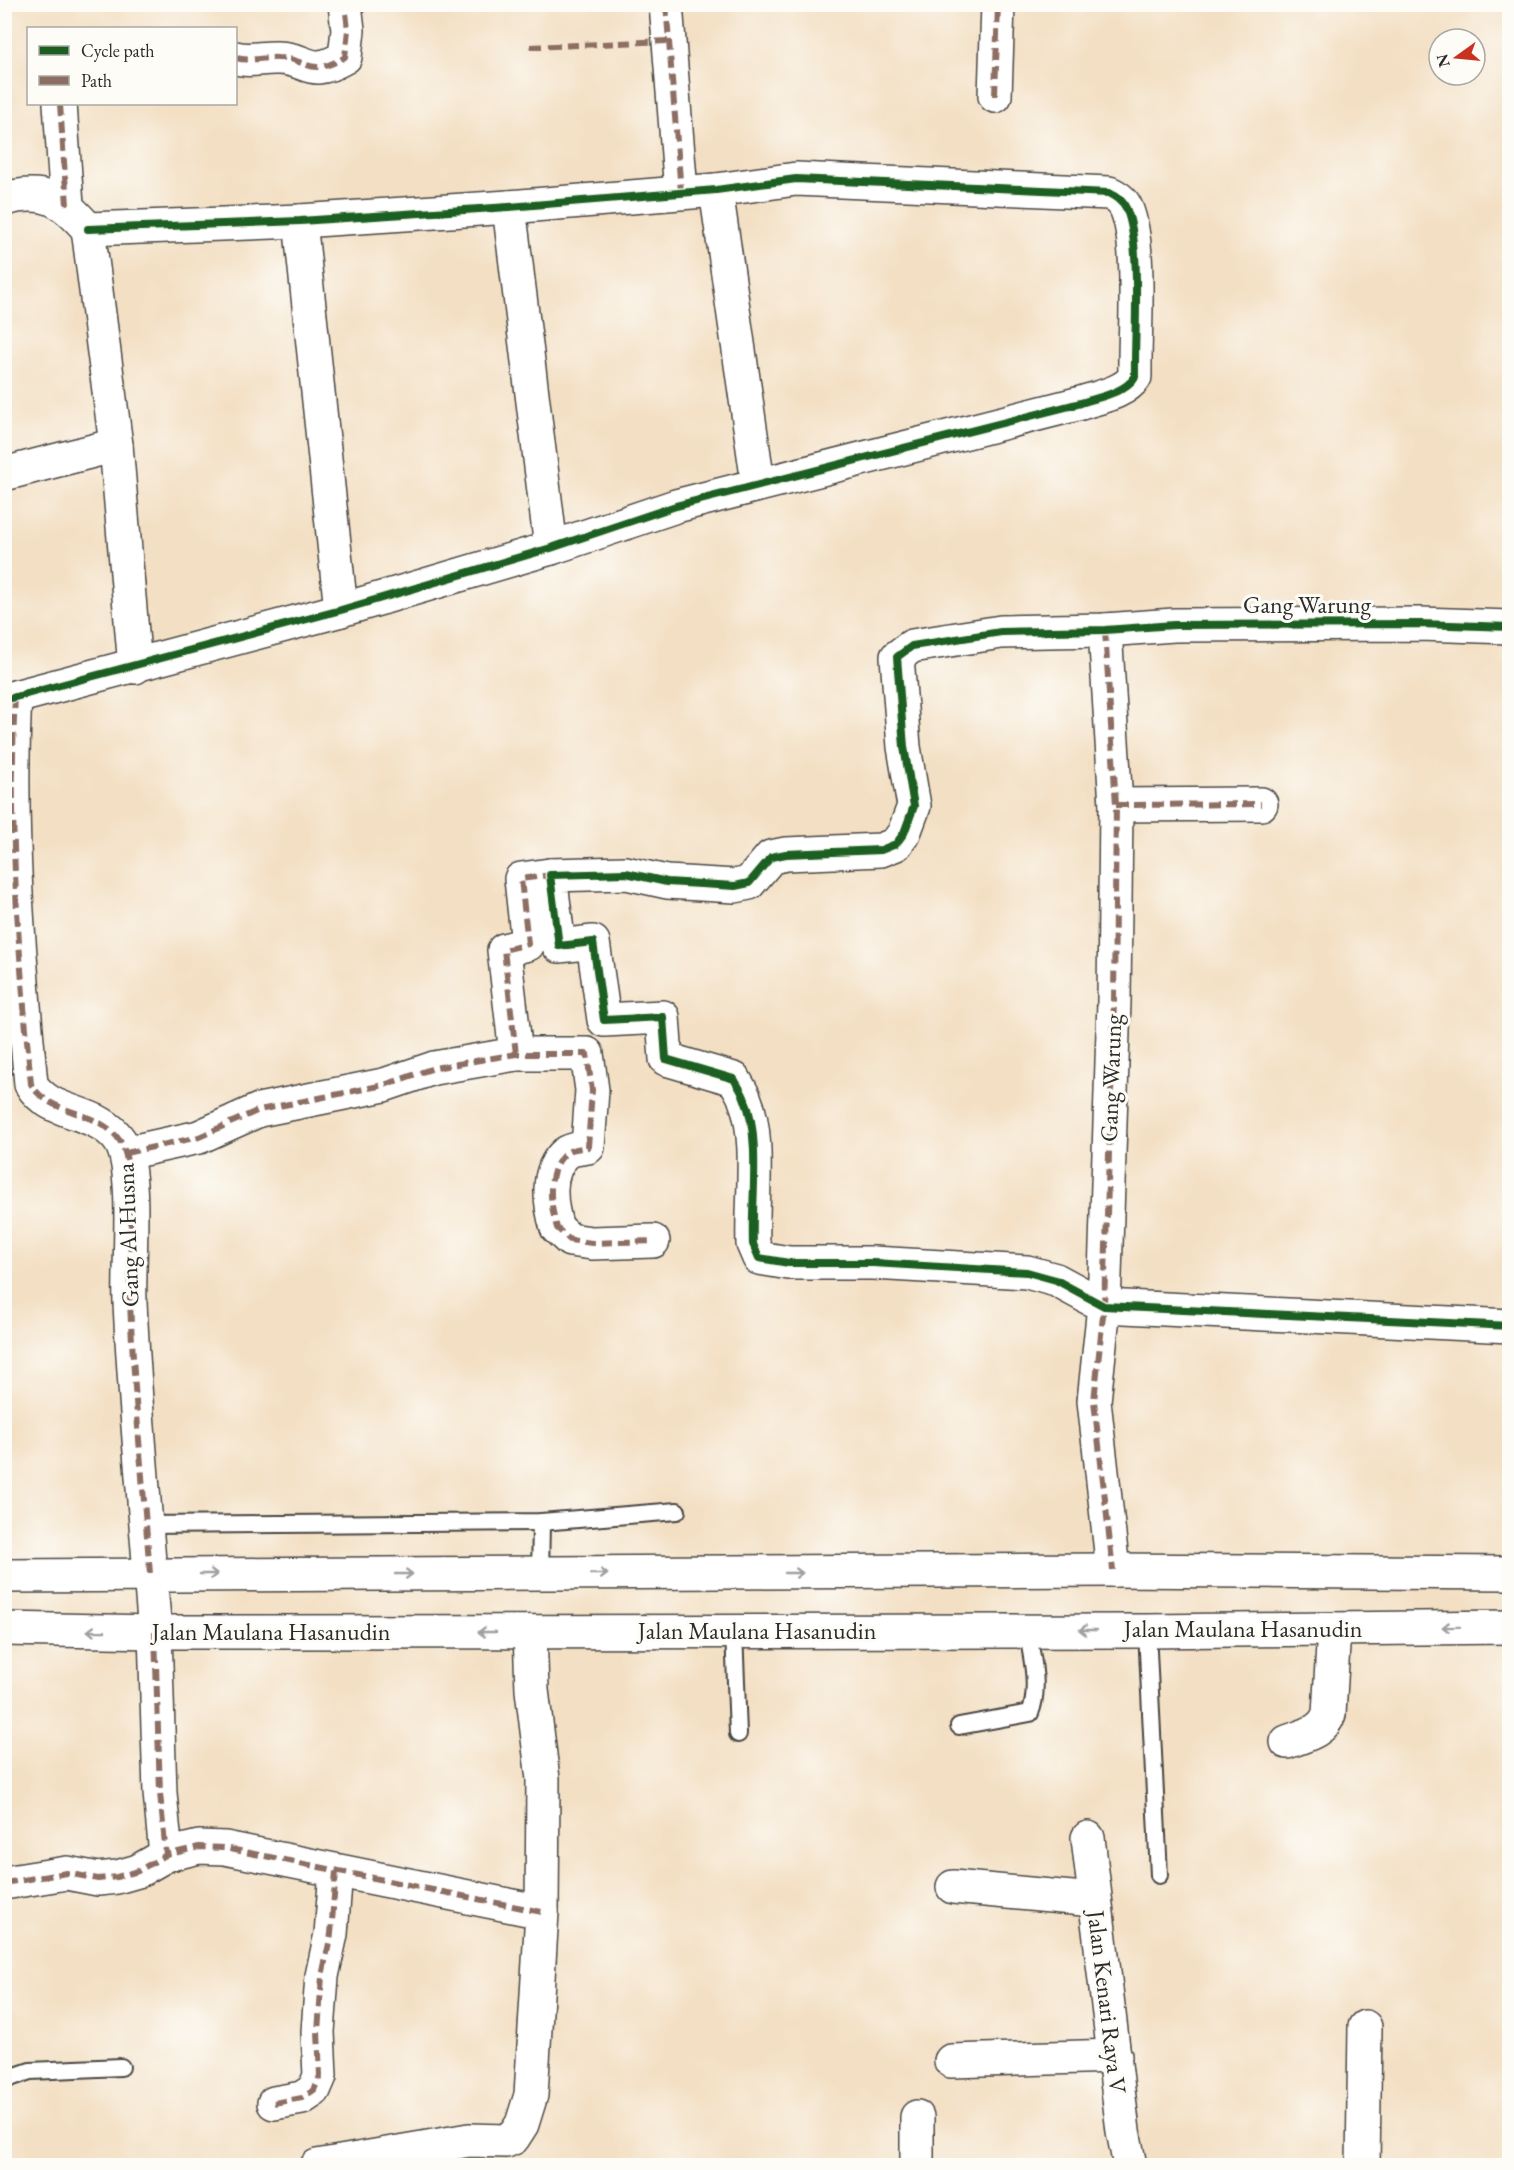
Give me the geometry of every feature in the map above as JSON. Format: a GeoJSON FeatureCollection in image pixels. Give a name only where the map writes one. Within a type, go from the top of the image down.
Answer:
{"type":"FeatureCollection","features":[{"type":"Feature","properties":{"kind":"street"},"geometry":{"type":"LineString","coordinates":[[237,58],[246,61],[279,58],[311,68],[330,66],[345,57],[348,30],[345,4]]}},
{"type":"Feature","properties":{"kind":"street"},"geometry":{"type":"LineString","coordinates":[[666,4],[681,192]]}},
{"type":"Feature","properties":{"kind":"street"},"geometry":{"type":"LineString","coordinates":[[995,96],[998,4]]}},
{"type":"Feature","properties":{"kind":"street"},"geometry":{"type":"LineString","coordinates":[[60,105],[116,445],[135,667]]}},
{"type":"Feature","properties":{"kind":"street"},"geometry":{"type":"LineString","coordinates":[[4,199],[46,195],[77,217],[300,220],[509,207],[716,190],[796,179],[1109,193],[1117,197],[1126,207],[1134,246],[1135,376],[1130,383],[1116,391],[1082,403],[758,483],[676,506],[551,548],[341,610],[10,699]]}},
{"type":"Feature","properties":{"kind":"street"},"geometry":{"type":"LineString","coordinates":[[716,190],[758,483]]}},
{"type":"Feature","properties":{"kind":"street"},"geometry":{"type":"LineString","coordinates":[[509,207],[551,548]]}},
{"type":"Feature","properties":{"kind":"street"},"geometry":{"type":"LineString","coordinates":[[300,220],[341,610]]}},
{"type":"Feature","properties":{"kind":"street"},"geometry":{"type":"LineString","coordinates":[[4,474],[116,445]]}},
{"type":"Feature","properties":{"kind":"street","name":"Gang Warung"},"geometry":{"type":"LineString","coordinates":[[1113,1570],[1094,1401],[1104,1306],[1114,1001],[1116,805],[1105,630],[1174,625],[1420,624],[1509,627]]}},
{"type":"Feature","properties":{"kind":"street"},"geometry":{"type":"LineString","coordinates":[[516,1054],[504,950],[528,944],[521,879],[626,873],[668,882],[735,886],[749,883],[771,857],[786,854],[881,850],[896,844],[904,833],[914,806],[904,747],[897,657],[912,646],[1001,632],[1105,630]]}},
{"type":"Feature","properties":{"kind":"street","name":"Gang Al Husna"},"geometry":{"type":"LineString","coordinates":[[10,699],[13,734],[17,907],[31,1084],[45,1101],[103,1124],[119,1139],[130,1165],[130,1301],[155,1632],[160,1793],[166,1855]]}},
{"type":"Feature","properties":{"kind":"street"},"geometry":{"type":"LineString","coordinates":[[1116,805],[1262,804]]}},
{"type":"Feature","properties":{"kind":"street"},"geometry":{"type":"LineString","coordinates":[[550,876],[559,946],[593,942],[604,1020],[663,1017],[666,1059],[734,1079],[745,1099],[750,1118],[753,1244],[759,1258],[789,1263],[873,1263],[1026,1272],[1056,1280],[1104,1306],[1509,1326]]}},
{"type":"Feature","properties":{"kind":"street"},"geometry":{"type":"LineString","coordinates":[[126,1153],[199,1137],[259,1110],[384,1085],[434,1068],[516,1054],[588,1054],[592,1090],[588,1147],[567,1152],[554,1168],[551,1193],[557,1228],[570,1240],[592,1243],[653,1241]]}},
{"type":"Feature","properties":{"kind":"street"},"geometry":{"type":"LineString","coordinates":[[4,1576],[540,1575],[1113,1570],[1509,1573]]}},
{"type":"Feature","properties":{"kind":"street","name":"Jalan Maulana Hasanudin"},"geometry":{"type":"LineString","coordinates":[[4,1629],[530,1636],[734,1631],[1029,1642],[1148,1637],[1333,1640],[1509,1627]]}},
{"type":"Feature","properties":{"kind":"street"},"geometry":{"type":"LineString","coordinates":[[317,2166],[469,2140],[489,2142],[513,2138],[522,2124],[531,2095],[542,1912],[543,1779],[532,1690],[530,1636]]}},
{"type":"Feature","properties":{"kind":"street"},"geometry":{"type":"LineString","coordinates":[[1287,1742],[1320,1730],[1329,1714],[1333,1640]]}},
{"type":"Feature","properties":{"kind":"street","name":"Jalan Kenari Raya V"},"geometry":{"type":"LineString","coordinates":[[1088,1838],[1123,2131],[1130,2166]]}},
{"type":"Feature","properties":{"kind":"street"},"geometry":{"type":"LineString","coordinates":[[4,1883],[68,1873],[98,1879],[117,1877],[138,1871],[166,1855],[199,1847],[225,1848],[542,1912]]}},
{"type":"Feature","properties":{"kind":"street"},"geometry":{"type":"LineString","coordinates":[[274,2103],[302,2098],[314,2090],[320,2076],[318,2032],[322,1976],[331,1934],[336,1871]]}},
{"type":"Feature","properties":{"kind":"street"},"geometry":{"type":"LineString","coordinates":[[953,1887],[1094,1900]]}},
{"type":"Feature","properties":{"kind":"street"},"geometry":{"type":"LineString","coordinates":[[1363,2166],[1365,2027]]}},
{"type":"Feature","properties":{"kind":"street"},"geometry":{"type":"LineString","coordinates":[[951,2061],[1115,2056]]}},
{"type":"Feature","properties":{"kind":"street"},"geometry":{"type":"LineString","coordinates":[[916,2166],[917,2117]]}},
{"type":"Feature","properties":{"kind":"lane"},"geometry":{"type":"LineString","coordinates":[[146,1525],[541,1522],[677,1511]]}},
{"type":"Feature","properties":{"kind":"lane"},"geometry":{"type":"LineString","coordinates":[[540,1575],[541,1522]]}},
{"type":"Feature","properties":{"kind":"lane"},"geometry":{"type":"LineString","coordinates":[[734,1631],[738,1734]]}},
{"type":"Feature","properties":{"kind":"lane"},"geometry":{"type":"LineString","coordinates":[[1148,1637],[1160,1875]]}},
{"type":"Feature","properties":{"kind":"lane"},"geometry":{"type":"LineString","coordinates":[[959,1726],[1030,1713],[1034,1704],[1029,1642]]}},
{"type":"Feature","properties":{"kind":"lane"},"geometry":{"type":"LineString","coordinates":[[4,2080],[30,2071],[121,2067]]}},
{"type":"Feature","properties":{"kind":"marked path"},"geometry":{"type":"LineString","coordinates":[[237,58],[288,59],[315,67],[345,57],[348,30],[345,4]]}},
{"type":"Feature","properties":{"kind":"marked path"},"geometry":{"type":"LineString","coordinates":[[666,4],[681,192]]}},
{"type":"Feature","properties":{"kind":"marked path"},"geometry":{"type":"LineString","coordinates":[[995,96],[998,4]]}},
{"type":"Feature","properties":{"kind":"marked path"},"geometry":{"type":"LineString","coordinates":[[530,47],[669,41]]}},
{"type":"Feature","properties":{"kind":"marked path"},"geometry":{"type":"LineString","coordinates":[[60,105],[67,205]]}},
{"type":"Feature","properties":{"kind":"marked path"},"geometry":{"type":"LineString","coordinates":[[1105,630],[1116,805],[1114,1001],[1104,1306],[1094,1401],[1113,1570]]}},
{"type":"Feature","properties":{"kind":"marked path"},"geometry":{"type":"LineString","coordinates":[[15,697],[14,842],[19,939],[31,1084],[39,1095],[50,1102],[87,1117],[111,1130],[120,1141],[126,1154],[131,1194],[132,1336],[150,1574]]}},
{"type":"Feature","properties":{"kind":"marked path"},"geometry":{"type":"LineString","coordinates":[[1116,805],[1261,804]]}},
{"type":"Feature","properties":{"kind":"marked path"},"geometry":{"type":"LineString","coordinates":[[516,1054],[504,950],[528,944],[521,879],[550,875]]}},
{"type":"Feature","properties":{"kind":"marked path"},"geometry":{"type":"LineString","coordinates":[[126,1153],[199,1137],[259,1110],[384,1085],[434,1068],[516,1054],[587,1054],[592,1090],[588,1147],[566,1153],[559,1160],[555,1169],[551,1199],[557,1228],[570,1240],[592,1243],[653,1241]]}},
{"type":"Feature","properties":{"kind":"marked path"},"geometry":{"type":"LineString","coordinates":[[155,1632],[160,1793],[166,1855],[199,1847],[225,1848],[542,1912]]}},
{"type":"Feature","properties":{"kind":"marked path"},"geometry":{"type":"LineString","coordinates":[[4,1883],[67,1873],[98,1879],[117,1877],[138,1871],[166,1855]]}},
{"type":"Feature","properties":{"kind":"marked path"},"geometry":{"type":"LineString","coordinates":[[274,2103],[302,2098],[314,2090],[320,2076],[318,2032],[322,1976],[331,1934],[336,1871]]}},
{"type":"Feature","properties":{"kind":"cycle path"},"geometry":{"type":"LineString","coordinates":[[4,700],[341,610],[551,548],[676,506],[1081,403],[1118,391],[1135,377],[1136,266],[1134,244],[1126,208],[1119,199],[1109,193],[796,179],[716,190],[509,207],[300,221],[88,229]]}},
{"type":"Feature","properties":{"kind":"cycle path"},"geometry":{"type":"LineString","coordinates":[[1510,627],[1420,624],[1174,625],[1105,630],[1001,632],[912,646],[897,657],[904,747],[914,806],[904,833],[896,844],[881,850],[786,854],[771,857],[749,883],[735,886],[667,882],[626,873],[550,875],[559,946],[593,942],[604,1020],[663,1017],[666,1059],[734,1079],[742,1092],[753,1133],[753,1244],[759,1258],[789,1263],[873,1263],[1027,1272],[1056,1280],[1104,1306],[1510,1326]]}}]}
